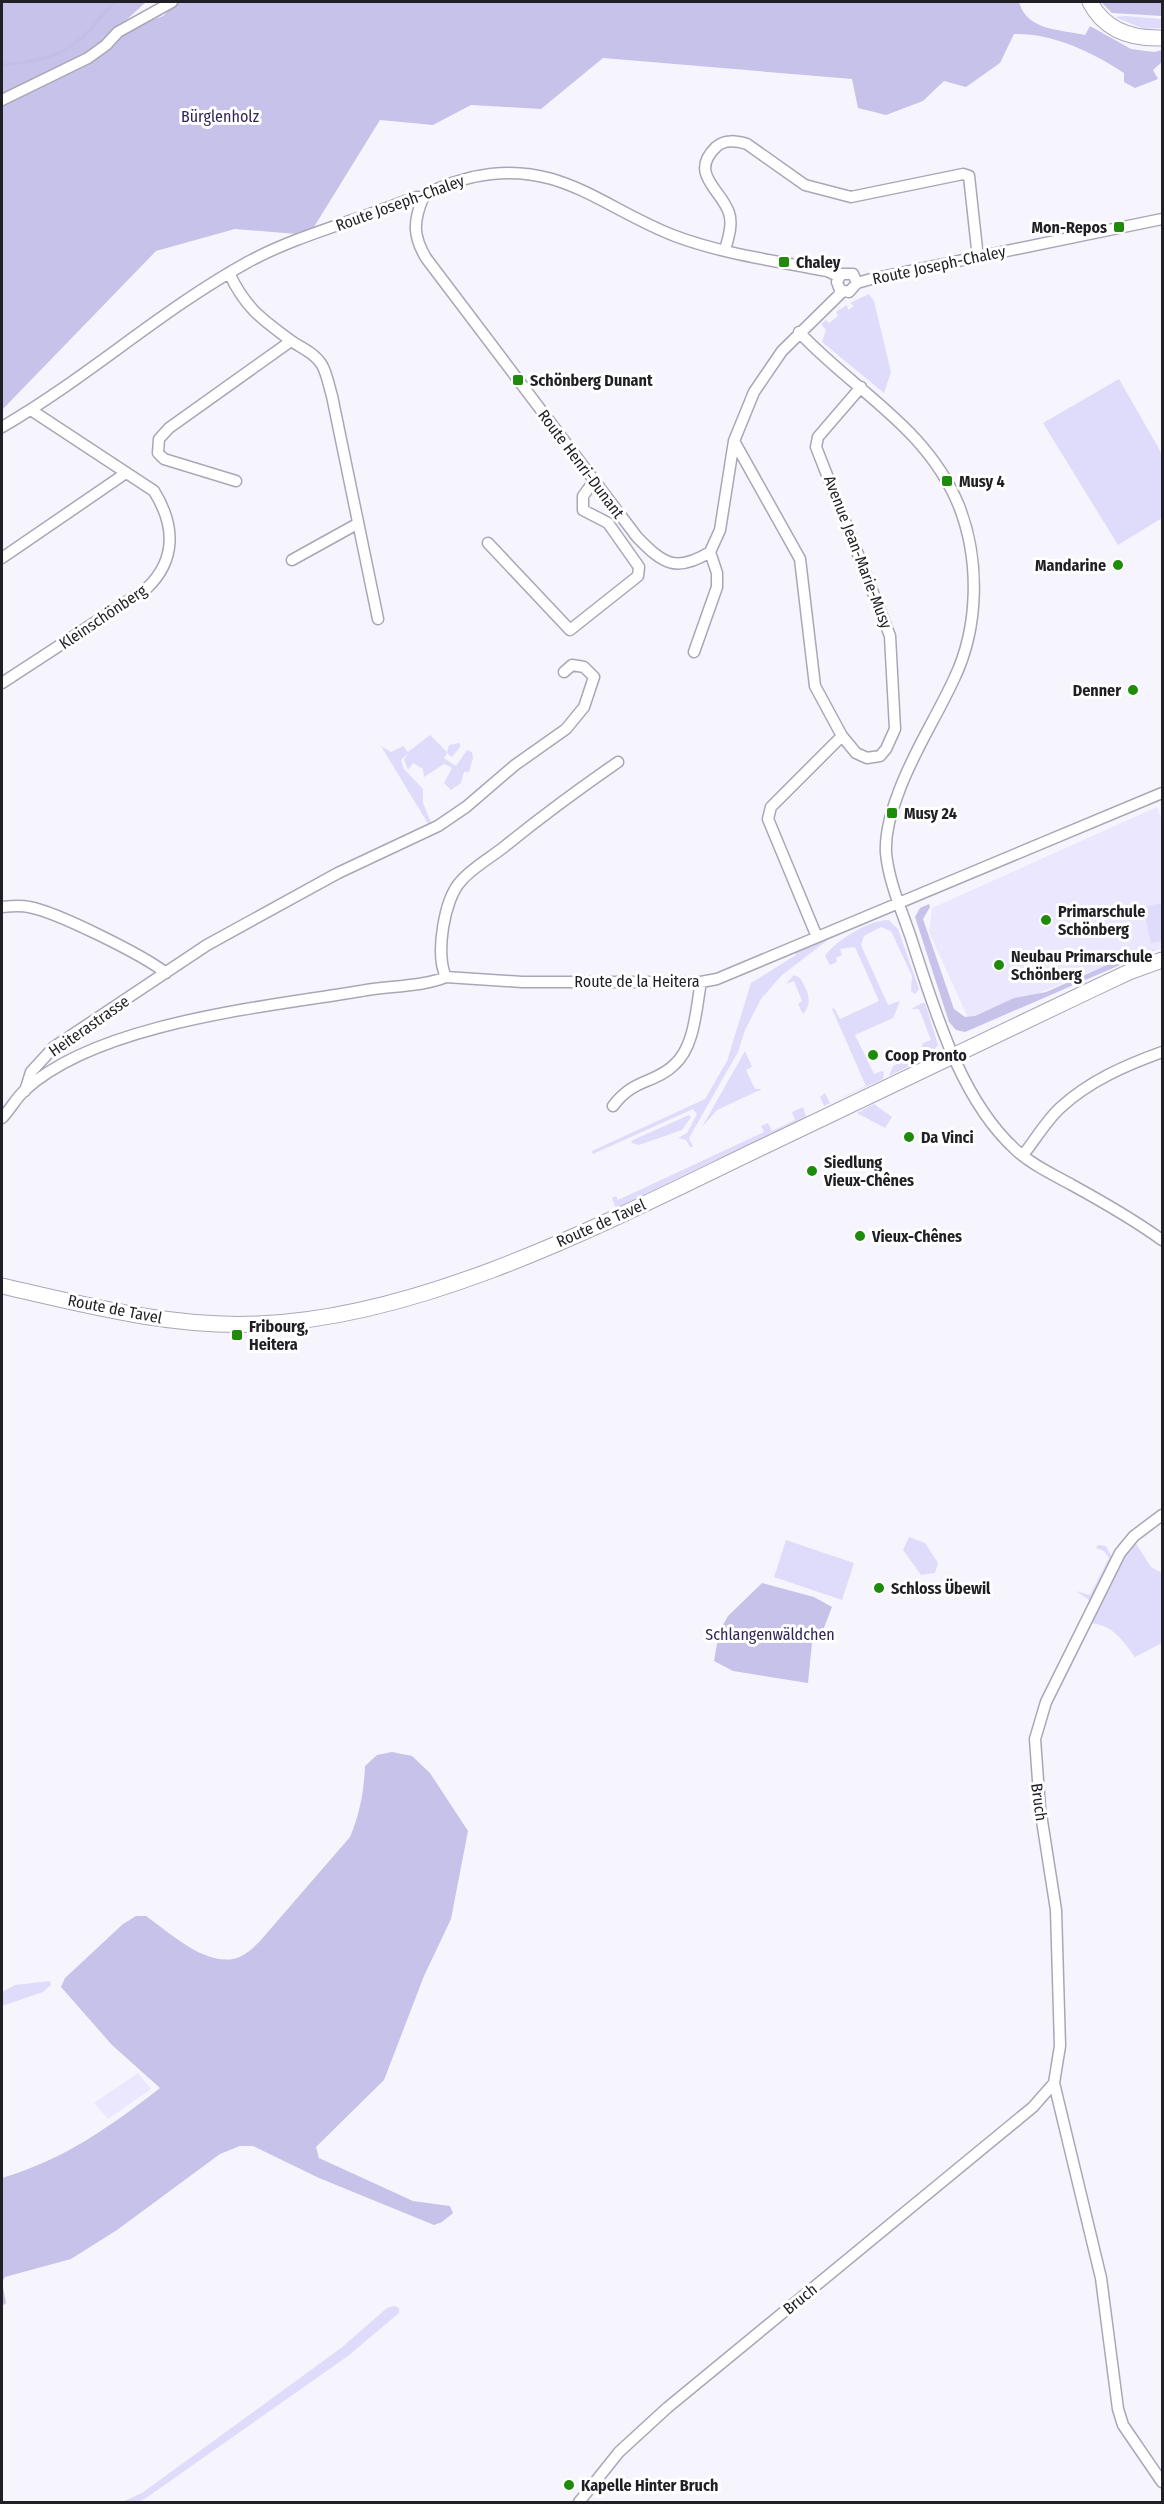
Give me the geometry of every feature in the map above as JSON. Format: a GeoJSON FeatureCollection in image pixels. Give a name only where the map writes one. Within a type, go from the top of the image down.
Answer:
{"type":"FeatureCollection","features":[{"type":"Feature","properties":{"kind":"main road"},"geometry":{"type":"LineString","coordinates":[[1091,4],[1104,20],[1128,36],[1162,38]]}},
{"type":"Feature","properties":{"kind":"main road","name":"Route de Tavel"},"geometry":{"type":"LineString","coordinates":[[2,1286],[134,1315],[219,1324],[287,1323],[366,1310],[458,1281],[547,1247],[675,1190],[1129,972],[1162,960]]}},
{"type":"Feature","properties":{"kind":"street"},"geometry":{"type":"LineString","coordinates":[[2,100],[88,58],[124,28],[151,16],[172,2]]}},
{"type":"Feature","properties":{"kind":"street"},"geometry":{"type":"LineString","coordinates":[[725,250],[730,231],[729,213],[706,176],[706,164],[718,145],[728,141],[738,141],[747,144],[805,184],[851,197],[963,174],[969,176],[978,258]]}},
{"type":"Feature","properties":{"kind":"street","name":"Route Joseph-Chaley"},"geometry":{"type":"LineString","coordinates":[[31,410],[229,273],[250,261],[329,229],[417,197],[423,198],[436,188],[496,172],[538,174],[567,183],[674,235],[725,250],[827,271],[838,276],[844,272],[850,272],[857,282]]}},
{"type":"Feature","properties":{"kind":"street","name":"Route Henri-Dunant"},"geometry":{"type":"LineString","coordinates":[[423,198],[418,209],[414,231],[426,258],[637,537],[659,558],[677,565],[685,564],[710,552]]}},
{"type":"Feature","properties":{"kind":"street","name":"Route Joseph-Chaley"},"geometry":{"type":"LineString","coordinates":[[843,291],[852,291],[857,282],[1162,219]]}},
{"type":"Feature","properties":{"kind":"street"},"geometry":{"type":"LineString","coordinates":[[229,273],[242,300],[291,341],[314,355],[323,366],[332,396],[378,619]]}},
{"type":"Feature","properties":{"kind":"street"},"geometry":{"type":"LineString","coordinates":[[694,651],[717,587],[717,573],[710,552],[720,530],[734,441],[761,380],[782,351],[843,291],[837,285],[838,276]]}},
{"type":"Feature","properties":{"kind":"street"},"geometry":{"type":"LineString","coordinates":[[799,332],[908,428],[945,477],[964,522],[974,578],[969,636],[960,665],[912,761],[892,813],[886,853],[898,904],[954,1055],[983,1112],[1023,1155],[1132,1219],[1162,1240]]}},
{"type":"Feature","properties":{"kind":"street"},"geometry":{"type":"LineString","coordinates":[[236,481],[164,459],[158,453],[159,439],[169,428],[291,341]]}},
{"type":"Feature","properties":{"kind":"street","name":"Avenue Jean-Marie-Musy"},"geometry":{"type":"LineString","coordinates":[[734,441],[800,559],[815,686],[842,736],[856,753],[867,758],[874,758],[886,749],[895,729],[890,636],[816,447],[818,438],[861,387]]}},
{"type":"Feature","properties":{"kind":"street"},"geometry":{"type":"LineString","coordinates":[[2,427],[31,410]]}},
{"type":"Feature","properties":{"kind":"street","name":"Kleinschönberg"},"geometry":{"type":"LineString","coordinates":[[2,683],[126,604],[153,582],[163,567],[169,551],[170,530],[165,509],[154,491],[31,410]]}},
{"type":"Feature","properties":{"kind":"street"},"geometry":{"type":"LineString","coordinates":[[2,558],[126,473]]}},
{"type":"Feature","properties":{"kind":"street"},"geometry":{"type":"LineString","coordinates":[[488,543],[570,630],[638,576],[639,567],[608,523],[583,510],[583,496],[594,481]]}},
{"type":"Feature","properties":{"kind":"street"},"geometry":{"type":"LineString","coordinates":[[292,560],[357,524]]}},
{"type":"Feature","properties":{"kind":"street","name":"Heiterastrasse"},"geometry":{"type":"LineString","coordinates":[[25,1090],[31,1072],[54,1047],[207,945],[276,906],[438,826],[476,800],[541,745],[566,729],[584,707],[594,677],[584,667],[572,665],[564,672]]}},
{"type":"Feature","properties":{"kind":"street"},"geometry":{"type":"LineString","coordinates":[[817,937],[768,819],[771,807],[842,736]]}},
{"type":"Feature","properties":{"kind":"street"},"geometry":{"type":"LineString","coordinates":[[446,977],[442,961],[444,924],[447,906],[460,881],[570,794],[618,762]]}},
{"type":"Feature","properties":{"kind":"street","name":"Route de la Heitera"},"geometry":{"type":"LineString","coordinates":[[446,977],[522,982],[701,982],[752,966],[1162,793]]}},
{"type":"Feature","properties":{"kind":"street"},"geometry":{"type":"LineString","coordinates":[[2,907],[30,907],[46,912],[121,948],[166,973]]}},
{"type":"Feature","properties":{"kind":"street","name":"Heiterastrasse"},"geometry":{"type":"LineString","coordinates":[[25,1090],[72,1059],[141,1034],[230,1011],[446,977]]}},
{"type":"Feature","properties":{"kind":"street"},"geometry":{"type":"LineString","coordinates":[[613,1106],[633,1085],[675,1065],[691,1035],[701,982]]}},
{"type":"Feature","properties":{"kind":"street"},"geometry":{"type":"LineString","coordinates":[[1023,1155],[1060,1108],[1088,1087],[1127,1065],[1162,1052]]}},
{"type":"Feature","properties":{"kind":"street"},"geometry":{"type":"LineString","coordinates":[[2,1118],[25,1090]]}},
{"type":"Feature","properties":{"kind":"street","name":"Bruch"},"geometry":{"type":"LineString","coordinates":[[579,2502],[619,2452],[667,2408],[1033,2107],[1054,2083],[1060,2046],[1058,1936],[1036,1780],[1035,1740],[1046,1702],[1120,1553],[1130,1540],[1158,1518]]}},
{"type":"Feature","properties":{"kind":"street"},"geometry":{"type":"LineString","coordinates":[[1054,2083],[1058,2107],[1099,2267],[1118,2409],[1123,2425],[1162,2482]]}},
{"type":"Feature","properties":{"kind":"street"},"geometry":{"type":"LineString","coordinates":[[1033,2107],[1058,2107]]}},
{"type":"Feature","properties":{"kind":"shaded area"},"geometry":{"type":"Polygon","coordinates":[[[1115,17],[1162,19],[1162,28],[1144,29],[1115,17]]]}},
{"type":"Feature","properties":{"kind":"shaded area"},"geometry":{"type":"Polygon","coordinates":[[[869,294],[874,301],[891,372],[884,393],[822,342],[826,330],[821,324],[826,320],[829,323],[838,316],[836,312],[847,305],[848,310],[854,306],[850,303],[869,294]]]}},
{"type":"Feature","properties":{"kind":"shaded area"},"geometry":{"type":"Polygon","coordinates":[[[1119,379],[1162,454],[1162,518],[1118,545],[1043,423],[1119,379]]]}},
{"type":"Feature","properties":{"kind":"shaded area"},"geometry":{"type":"Polygon","coordinates":[[[430,735],[447,752],[449,745],[460,743],[460,747],[452,757],[447,753],[444,758],[456,766],[467,750],[472,752],[473,758],[469,772],[464,772],[461,783],[451,790],[444,783],[452,768],[444,764],[424,777],[423,769],[413,763],[408,770],[404,760],[408,753],[401,760],[404,769],[423,789],[423,803],[432,825],[430,827],[381,746],[391,752],[403,746],[408,752],[430,735]]]}},
{"type":"Feature","properties":{"kind":"shaded area","name":"Primarschule Schönberg"},"geometry":{"type":"Polygon","coordinates":[[[1157,807],[1162,821],[1162,948],[1089,972],[970,1022],[929,932],[932,908],[1157,807]]]}},
{"type":"Feature","properties":{"kind":"shaded area"},"geometry":{"type":"Polygon","coordinates":[[[1162,903],[1162,941],[1151,943],[1143,907],[1162,903]]]}},
{"type":"Feature","properties":{"kind":"shaded area"},"geometry":{"type":"Polygon","coordinates":[[[889,920],[898,929],[919,989],[915,994],[911,991],[912,976],[891,931],[881,927],[864,936],[861,945],[888,1005],[900,1001],[893,1018],[855,1035],[874,1074],[882,1071],[883,1079],[824,1106],[820,1097],[825,1093],[830,1103],[866,1086],[832,1009],[834,1008],[840,1019],[879,1001],[855,947],[840,949],[842,955],[836,958],[837,962],[830,965],[825,956],[854,932],[872,923],[889,920]]]}},
{"type":"Feature","properties":{"kind":"shaded area"},"geometry":{"type":"Polygon","coordinates":[[[833,936],[782,975],[761,999],[745,1030],[738,1052],[689,1138],[693,1147],[690,1147],[686,1140],[678,1138],[687,1133],[697,1114],[693,1109],[593,1154],[592,1151],[705,1099],[727,1061],[751,983],[796,955],[795,952],[833,936]]]}},
{"type":"Feature","properties":{"kind":"shaded area"},"geometry":{"type":"Polygon","coordinates":[[[794,975],[800,978],[809,1000],[803,1014],[798,1004],[802,1001],[794,981],[786,984],[794,975]]]}},
{"type":"Feature","properties":{"kind":"shaded area"},"geometry":{"type":"Polygon","coordinates":[[[925,1003],[938,1045],[928,1057],[889,1076],[893,1066],[920,1052],[923,1043],[931,1040],[919,1009],[911,1009],[925,1003]]]}},
{"type":"Feature","properties":{"kind":"shaded area"},"geometry":{"type":"Polygon","coordinates":[[[745,1051],[752,1067],[746,1070],[755,1089],[762,1089],[717,1110],[702,1127],[745,1051]]]}},
{"type":"Feature","properties":{"kind":"shaded area"},"geometry":{"type":"Polygon","coordinates":[[[874,1104],[892,1117],[885,1128],[857,1113],[874,1104]]]}},
{"type":"Feature","properties":{"kind":"shaded area"},"geometry":{"type":"Polygon","coordinates":[[[803,1107],[806,1117],[616,1208],[612,1198],[616,1196],[618,1200],[764,1132],[761,1126],[768,1123],[772,1131],[795,1120],[792,1112],[803,1107]]]}},
{"type":"Feature","properties":{"kind":"shaded area"},"geometry":{"type":"Polygon","coordinates":[[[689,1115],[691,1117],[682,1130],[639,1145],[631,1141],[689,1115]]]}},
{"type":"Feature","properties":{"kind":"shaded area"},"geometry":{"type":"Polygon","coordinates":[[[909,1537],[925,1543],[938,1563],[935,1573],[921,1575],[903,1550],[909,1537]]]}},
{"type":"Feature","properties":{"kind":"shaded area"},"geometry":{"type":"Polygon","coordinates":[[[786,1540],[854,1563],[842,1600],[774,1577],[786,1540]]]}},
{"type":"Feature","properties":{"kind":"shaded area"},"geometry":{"type":"Polygon","coordinates":[[[1135,1542],[1151,1567],[1162,1573],[1162,1643],[1135,1657],[1112,1631],[1091,1623],[1120,1562],[1135,1542]]]}},
{"type":"Feature","properties":{"kind":"shaded area"},"geometry":{"type":"Polygon","coordinates":[[[1098,1545],[1106,1546],[1113,1559],[1092,1602],[1076,1591],[1090,1595],[1109,1558],[1104,1551],[1096,1548],[1098,1545]]]}},
{"type":"Feature","properties":{"kind":"shaded area"},"geometry":{"type":"Polygon","coordinates":[[[50,1981],[51,1985],[43,1992],[2,2006],[2,1992],[15,1985],[50,1981]]]}},
{"type":"Feature","properties":{"kind":"shaded area"},"geometry":{"type":"Polygon","coordinates":[[[138,2073],[151,2089],[108,2119],[94,2103],[138,2073]]]}},
{"type":"Feature","properties":{"kind":"shaded area"},"geometry":{"type":"Polygon","coordinates":[[[394,2306],[399,2308],[399,2313],[348,2356],[146,2498],[138,2502],[122,2502],[142,2493],[341,2348],[387,2308],[394,2306]]]}},
{"type":"Feature","properties":{"kind":"green space","name":"Bürglenholz"},"geometry":{"type":"Polygon","coordinates":[[[2,2],[146,2],[123,23],[134,27],[163,16],[178,2],[1019,2],[1029,19],[1037,24],[1055,30],[1085,35],[1090,26],[1131,49],[1154,52],[1162,50],[1162,62],[1153,70],[1158,79],[1135,88],[1124,82],[1124,73],[1072,45],[1043,37],[1014,34],[1000,63],[966,87],[944,81],[923,101],[886,115],[858,108],[852,79],[603,58],[541,109],[471,105],[433,125],[380,120],[309,235],[235,229],[156,251],[2,410],[2,2]]]}},
{"type":"Feature","properties":{"kind":"green space"},"geometry":{"type":"Polygon","coordinates":[[[1101,2],[1162,2],[1162,16],[1112,13],[1101,2]]]}},
{"type":"Feature","properties":{"kind":"green space"},"geometry":{"type":"Polygon","coordinates":[[[929,904],[930,907],[923,919],[954,1009],[965,1017],[975,1016],[1014,998],[1046,992],[1114,962],[1157,949],[965,1032],[956,1030],[949,1022],[915,917],[920,908],[929,904]]]}},
{"type":"Feature","properties":{"kind":"green space","name":"Schlangenwäldchen"},"geometry":{"type":"Polygon","coordinates":[[[762,1583],[814,1597],[832,1607],[822,1633],[812,1643],[808,1683],[733,1671],[714,1661],[719,1632],[728,1616],[762,1583]]]}},
{"type":"Feature","properties":{"kind":"green space"},"geometry":{"type":"Polygon","coordinates":[[[392,1752],[412,1756],[430,1773],[468,1831],[451,1919],[424,1976],[384,2080],[316,2147],[319,2158],[413,2201],[450,2206],[453,2213],[434,2225],[319,2178],[253,2146],[240,2146],[220,2154],[117,2230],[71,2259],[5,2277],[2,2282],[2,2178],[66,2152],[104,2129],[160,2088],[112,2045],[61,1987],[65,1978],[123,1924],[136,1916],[146,1916],[175,1938],[210,1957],[233,1959],[244,1955],[260,1941],[350,1837],[361,1802],[365,1766],[377,1755],[392,1752]]]}},
{"type":"Feature","properties":{"kind":"green space"},"geometry":{"type":"Polygon","coordinates":[[[2,2282],[6,2303],[2,2306],[2,2282]]]}},
{"type":"Feature","properties":{"kind":"waterway"},"geometry":{"type":"LineString","coordinates":[[2,65],[41,59],[67,49],[88,32],[114,2]]}},
{"type":"Feature","properties":{"kind":"place","name":"Mon-Repos"},"geometry":{"type":"Point","coordinates":[1119,227]}},
{"type":"Feature","properties":{"kind":"place","name":"Chaley"},"geometry":{"type":"Point","coordinates":[784,262]}},
{"type":"Feature","properties":{"kind":"place","name":"Schönberg Dunant"},"geometry":{"type":"Point","coordinates":[518,380]}},
{"type":"Feature","properties":{"kind":"place","name":"Musy 4"},"geometry":{"type":"Point","coordinates":[947,481]}},
{"type":"Feature","properties":{"kind":"place","name":"Mandarine"},"geometry":{"type":"Point","coordinates":[1118,565]}},
{"type":"Feature","properties":{"kind":"place","name":"Denner"},"geometry":{"type":"Point","coordinates":[1133,690]}},
{"type":"Feature","properties":{"kind":"place","name":"Musy 24"},"geometry":{"type":"Point","coordinates":[892,813]}},
{"type":"Feature","properties":{"kind":"place","name":"Primarschule Schönberg"},"geometry":{"type":"Point","coordinates":[1046,920]}},
{"type":"Feature","properties":{"kind":"place","name":"Neubau Primarschule Schönberg"},"geometry":{"type":"Point","coordinates":[999,965]}},
{"type":"Feature","properties":{"kind":"place","name":"Coop Pronto"},"geometry":{"type":"Point","coordinates":[873,1055]}},
{"type":"Feature","properties":{"kind":"place","name":"Da Vinci"},"geometry":{"type":"Point","coordinates":[909,1137]}},
{"type":"Feature","properties":{"kind":"place","name":"Siedlung Vieux-Chênes"},"geometry":{"type":"Point","coordinates":[812,1171]}},
{"type":"Feature","properties":{"kind":"place","name":"Vieux-Chênes"},"geometry":{"type":"Point","coordinates":[860,1236]}},
{"type":"Feature","properties":{"kind":"place","name":"Fribourg, Heitera"},"geometry":{"type":"Point","coordinates":[237,1335]}},
{"type":"Feature","properties":{"kind":"place","name":"Schloss Übewil"},"geometry":{"type":"Point","coordinates":[879,1588]}},
{"type":"Feature","properties":{"kind":"place","name":"Kapelle Hinter Bruch"},"geometry":{"type":"Point","coordinates":[569,2485]}}]}
